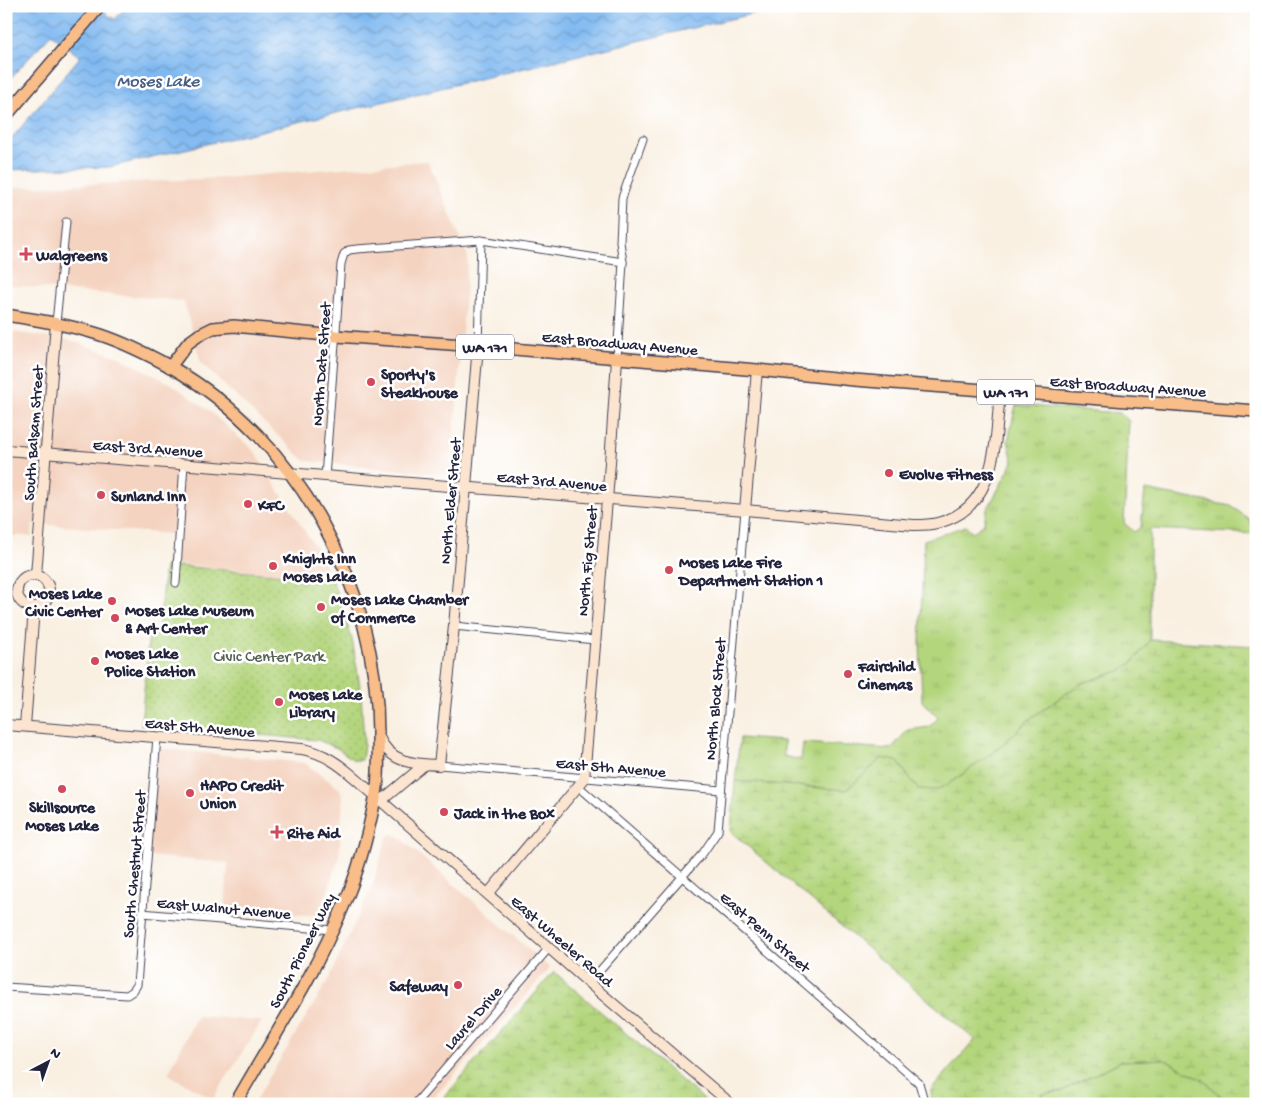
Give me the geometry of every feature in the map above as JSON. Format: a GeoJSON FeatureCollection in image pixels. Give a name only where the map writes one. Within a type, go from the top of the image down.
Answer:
{"type":"FeatureCollection","features":[{"type":"Feature","properties":{"kind":"main road"},"geometry":{"type":"LineString","coordinates":[[6,116],[100,6]]}},
{"type":"Feature","properties":{"kind":"main road"},"geometry":{"type":"LineString","coordinates":[[6,315],[56,323],[101,335],[125,344],[170,367]]}},
{"type":"Feature","properties":{"kind":"main road","name":"South Balsam Street"},"geometry":{"type":"LineString","coordinates":[[36,575],[56,323]]}},
{"type":"Feature","properties":{"kind":"main road","name":"East Broadway Avenue"},"geometry":{"type":"LineString","coordinates":[[170,367],[188,343],[199,334],[213,328],[234,326],[757,370],[854,380],[1256,412]]}},
{"type":"Feature","properties":{"kind":"main road","name":"North Elder Street"},"geometry":{"type":"LineString","coordinates":[[439,765],[454,626],[478,346]]}},
{"type":"Feature","properties":{"kind":"main road","name":"North Fig Street"},"geometry":{"type":"LineString","coordinates":[[581,782],[607,500],[617,359]]}},
{"type":"Feature","properties":{"kind":"main road","name":"South Pioneer Way"},"geometry":{"type":"LineString","coordinates":[[170,367],[222,402],[269,447],[289,473],[329,534],[341,557],[361,614],[372,657],[378,713],[378,799],[353,882],[332,930],[304,985],[235,1104]]}},
{"type":"Feature","properties":{"kind":"main road","name":"North Block Street"},"geometry":{"type":"LineString","coordinates":[[745,510],[757,370]]}},
{"type":"Feature","properties":{"kind":"main road","name":"East 3rd Avenue"},"geometry":{"type":"LineString","coordinates":[[6,450],[914,525],[937,523],[953,516],[969,507],[980,494],[989,476],[993,458],[1000,392]]}},
{"type":"Feature","properties":{"kind":"main road"},"geometry":{"type":"LineString","coordinates":[[36,575],[44,579],[50,592],[43,605],[34,608],[21,602],[17,589],[26,577],[36,575]]}},
{"type":"Feature","properties":{"kind":"main road"},"geometry":{"type":"LineString","coordinates":[[6,589],[17,589]]}},
{"type":"Feature","properties":{"kind":"main road"},"geometry":{"type":"LineString","coordinates":[[24,726],[34,608]]}},
{"type":"Feature","properties":{"kind":"main road","name":"East 5th Avenue"},"geometry":{"type":"LineString","coordinates":[[6,725],[311,751],[321,754],[341,766],[378,799]]}},
{"type":"Feature","properties":{"kind":"main road"},"geometry":{"type":"LineString","coordinates":[[378,734],[383,745],[395,757],[414,764],[439,765]]}},
{"type":"Feature","properties":{"kind":"main road"},"geometry":{"type":"LineString","coordinates":[[378,799],[424,764]]}},
{"type":"Feature","properties":{"kind":"main road"},"geometry":{"type":"LineString","coordinates":[[488,894],[581,782]]}},
{"type":"Feature","properties":{"kind":"main road","name":"East Wheeler Road"},"geometry":{"type":"LineString","coordinates":[[378,799],[731,1104]]}},
{"type":"Feature","properties":{"kind":"street","name":"North Fig Street"},"geometry":{"type":"LineString","coordinates":[[617,359],[623,262],[620,242],[622,198],[643,139]]}},
{"type":"Feature","properties":{"kind":"street"},"geometry":{"type":"LineString","coordinates":[[56,323],[66,222]]}},
{"type":"Feature","properties":{"kind":"street"},"geometry":{"type":"LineString","coordinates":[[481,240],[623,262]]}},
{"type":"Feature","properties":{"kind":"street","name":"North Date Street"},"geometry":{"type":"LineString","coordinates":[[325,477],[341,264],[344,254],[349,250],[376,246],[481,240]]}},
{"type":"Feature","properties":{"kind":"street","name":"North Elder Street"},"geometry":{"type":"LineString","coordinates":[[478,346],[481,240]]}},
{"type":"Feature","properties":{"kind":"street"},"geometry":{"type":"LineString","coordinates":[[176,583],[184,464]]}},
{"type":"Feature","properties":{"kind":"street","name":"North Block Street"},"geometry":{"type":"LineString","coordinates":[[589,983],[682,877],[718,831],[745,510]]}},
{"type":"Feature","properties":{"kind":"street"},"geometry":{"type":"LineString","coordinates":[[454,626],[595,640]]}},
{"type":"Feature","properties":{"kind":"street","name":"South Chestnut Street"},"geometry":{"type":"LineString","coordinates":[[6,987],[127,995],[137,985],[157,737]]}},
{"type":"Feature","properties":{"kind":"street","name":"East 5th Avenue"},"geometry":{"type":"LineString","coordinates":[[439,765],[581,782],[721,790]]}},
{"type":"Feature","properties":{"kind":"street","name":"East Penn Street"},"geometry":{"type":"LineString","coordinates":[[581,782],[682,877],[918,1083],[925,1104]]}},
{"type":"Feature","properties":{"kind":"street","name":"East Walnut Avenue"},"geometry":{"type":"LineString","coordinates":[[142,913],[332,930]]}},
{"type":"Feature","properties":{"kind":"street","name":"Laurel Drive"},"geometry":{"type":"LineString","coordinates":[[415,1104],[550,948]]}},
{"type":"Feature","properties":{"kind":"shaded area"},"geometry":{"type":"Polygon","coordinates":[[[428,161],[468,257],[451,475],[305,461],[201,363],[184,301],[6,285],[6,188],[222,178],[428,161]]]}},
{"type":"Feature","properties":{"kind":"shaded area"},"geometry":{"type":"Polygon","coordinates":[[[6,331],[70,340],[121,358],[170,383],[212,413],[256,453],[316,548],[332,579],[166,563],[172,534],[33,524],[32,536],[6,536],[6,331]]]}},
{"type":"Feature","properties":{"kind":"shaded area"},"geometry":{"type":"Polygon","coordinates":[[[156,748],[305,763],[340,789],[343,798],[339,858],[319,916],[225,909],[228,863],[147,856],[156,748]]]}},
{"type":"Feature","properties":{"kind":"shaded area"},"geometry":{"type":"Polygon","coordinates":[[[391,834],[398,836],[550,968],[428,1104],[253,1104],[329,979],[373,884],[387,837],[391,834]]]}},
{"type":"Feature","properties":{"kind":"shaded area"},"geometry":{"type":"Polygon","coordinates":[[[197,1016],[262,1021],[213,1099],[168,1074],[197,1016]]]}},
{"type":"Feature","properties":{"kind":"green space"},"geometry":{"type":"Polygon","coordinates":[[[1016,405],[1120,413],[1129,421],[1124,523],[1134,532],[1141,527],[1145,490],[1231,506],[1250,520],[1256,534],[1150,529],[1150,640],[1133,662],[1120,671],[1080,684],[1031,718],[998,749],[937,790],[918,790],[897,761],[882,758],[846,790],[735,781],[740,738],[784,741],[784,756],[801,760],[803,743],[891,749],[908,730],[929,727],[938,718],[922,701],[920,642],[924,540],[966,526],[973,532],[983,525],[987,510],[1013,462],[1008,441],[1016,405]]]}},
{"type":"Feature","properties":{"kind":"green space","name":"Civic Center Park"},"geometry":{"type":"Polygon","coordinates":[[[165,565],[332,579],[352,639],[361,693],[364,744],[362,760],[354,760],[337,748],[318,740],[141,725],[149,633],[158,634],[165,565]]]}},
{"type":"Feature","properties":{"kind":"green space"},"geometry":{"type":"Polygon","coordinates":[[[1150,640],[1256,646],[1256,1104],[1229,1104],[1204,1080],[1163,1059],[1121,1061],[1062,1091],[1041,1094],[1043,1104],[932,1104],[931,1090],[975,1040],[731,832],[735,781],[846,790],[882,758],[897,761],[918,789],[937,790],[998,749],[1031,718],[1080,684],[1120,671],[1133,662],[1150,640]]]}},
{"type":"Feature","properties":{"kind":"green space"},"geometry":{"type":"Polygon","coordinates":[[[554,972],[709,1104],[438,1104],[554,972]]]}},
{"type":"Feature","properties":{"kind":"green space"},"geometry":{"type":"Polygon","coordinates":[[[1163,1059],[1204,1080],[1229,1104],[1043,1104],[1041,1094],[1062,1091],[1121,1061],[1163,1059]]]}},
{"type":"Feature","properties":{"kind":"water","name":"Moses Lake"},"geometry":{"type":"Polygon","coordinates":[[[6,6],[100,6],[109,16],[115,19],[127,6],[785,6],[110,167],[6,170],[6,145],[80,57],[51,34],[6,83],[6,6]]]}},
{"type":"Feature","properties":{"kind":"place","name":"Walgreens"},"geometry":{"type":"Point","coordinates":[26,254]}},
{"type":"Feature","properties":{"kind":"place","name":"Sporty's Steakhouse"},"geometry":{"type":"Point","coordinates":[371,382]}},
{"type":"Feature","properties":{"kind":"place","name":"Evolve Fitness"},"geometry":{"type":"Point","coordinates":[889,473]}},
{"type":"Feature","properties":{"kind":"place","name":"Sunland Inn"},"geometry":{"type":"Point","coordinates":[101,495]}},
{"type":"Feature","properties":{"kind":"place","name":"KFC"},"geometry":{"type":"Point","coordinates":[248,504]}},
{"type":"Feature","properties":{"kind":"place","name":"Knights Inn Moses Lake"},"geometry":{"type":"Point","coordinates":[273,566]}},
{"type":"Feature","properties":{"kind":"place","name":"Moses Lake Fire Department Station 1"},"geometry":{"type":"Point","coordinates":[669,570]}},
{"type":"Feature","properties":{"kind":"place","name":"Moses Lake Civic Center"},"geometry":{"type":"Point","coordinates":[112,601]}},
{"type":"Feature","properties":{"kind":"place","name":"Moses Lake Chamber of Commerce"},"geometry":{"type":"Point","coordinates":[321,607]}},
{"type":"Feature","properties":{"kind":"place","name":"Moses Lake Museum & Art Center"},"geometry":{"type":"Point","coordinates":[115,618]}},
{"type":"Feature","properties":{"kind":"place","name":"Moses Lake Police Station"},"geometry":{"type":"Point","coordinates":[95,661]}},
{"type":"Feature","properties":{"kind":"place","name":"Fairchild Cinemas"},"geometry":{"type":"Point","coordinates":[848,674]}},
{"type":"Feature","properties":{"kind":"place","name":"Moses Lake Library"},"geometry":{"type":"Point","coordinates":[279,702]}},
{"type":"Feature","properties":{"kind":"place","name":"Skillsource Moses Lake"},"geometry":{"type":"Point","coordinates":[62,789]}},
{"type":"Feature","properties":{"kind":"place","name":"HAPO Credit Union"},"geometry":{"type":"Point","coordinates":[190,793]}},
{"type":"Feature","properties":{"kind":"place","name":"Jack in the Box"},"geometry":{"type":"Point","coordinates":[444,812]}},
{"type":"Feature","properties":{"kind":"place","name":"Rite Aid"},"geometry":{"type":"Point","coordinates":[277,832]}},
{"type":"Feature","properties":{"kind":"place","name":"Safeway"},"geometry":{"type":"Point","coordinates":[458,985]}}]}
